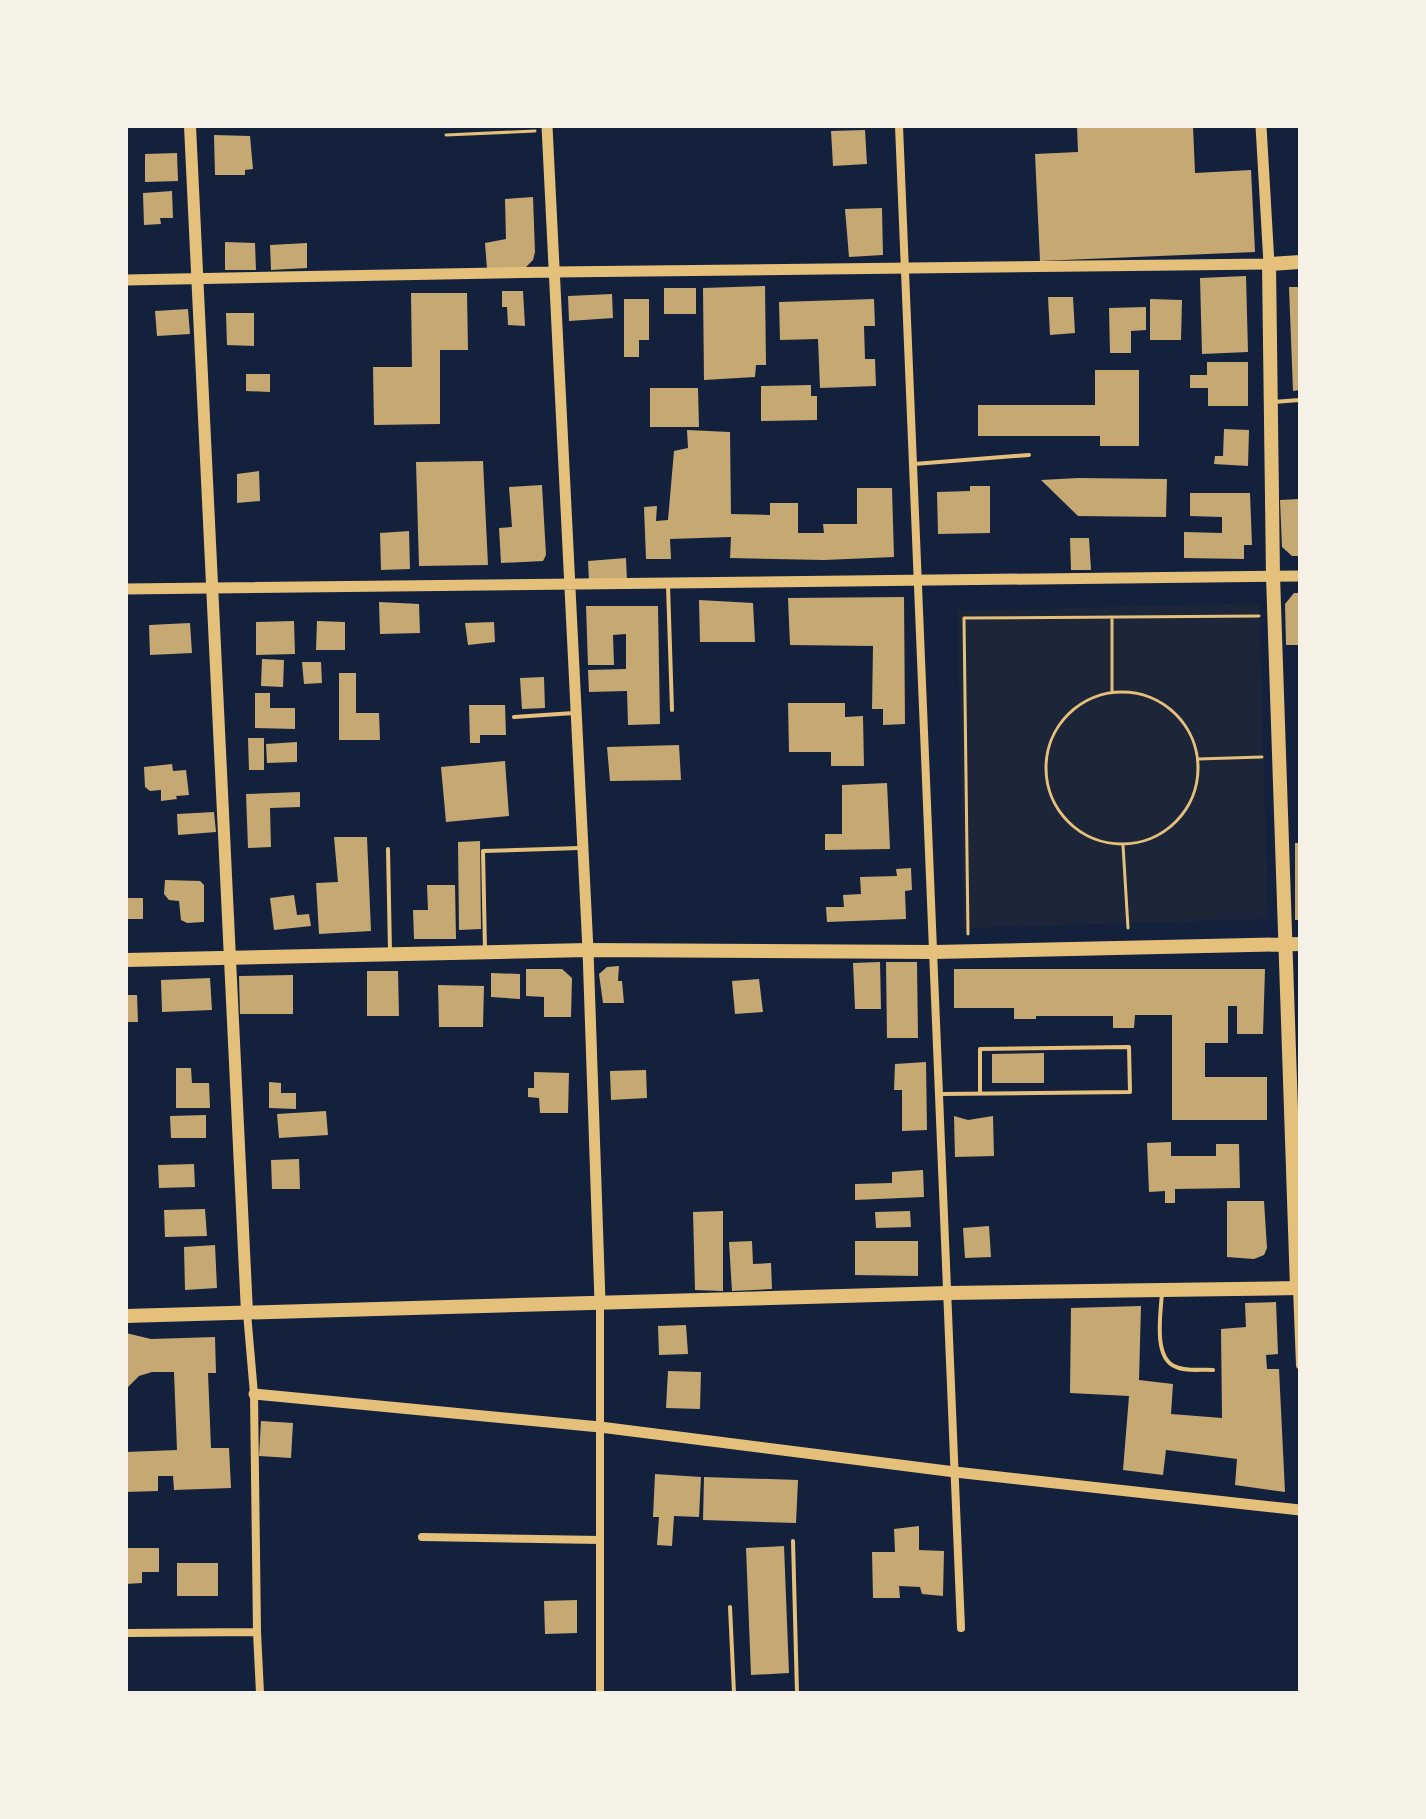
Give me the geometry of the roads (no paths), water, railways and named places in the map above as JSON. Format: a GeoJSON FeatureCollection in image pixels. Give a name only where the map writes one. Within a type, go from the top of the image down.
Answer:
{"type":"FeatureCollection","features":[{"type":"Feature","properties":{"kind":"main road"},"geometry":{"type":"LineString","coordinates":[[190,126],[247,1313]]}},
{"type":"Feature","properties":{"kind":"main road"},"geometry":{"type":"LineString","coordinates":[[126,1316],[948,1293],[1298,1288],[1293,944],[1273,576],[1269,264],[1300,262]]}},
{"type":"Feature","properties":{"kind":"main road"},"geometry":{"type":"LineString","coordinates":[[126,960],[588,950],[934,952],[1293,944]]}},
{"type":"Feature","properties":{"kind":"street"},"geometry":{"type":"LineString","coordinates":[[899,126],[961,1628]]}},
{"type":"Feature","properties":{"kind":"street"},"geometry":{"type":"LineString","coordinates":[[126,280],[1269,264],[1261,126]]}},
{"type":"Feature","properties":{"kind":"street"},"geometry":{"type":"LineString","coordinates":[[544,128],[588,950],[600,1302],[600,1693]]}},
{"type":"Feature","properties":{"kind":"street"},"geometry":{"type":"LineString","coordinates":[[126,589],[1300,576]]}},
{"type":"Feature","properties":{"kind":"street"},"geometry":{"type":"LineString","coordinates":[[1298,1288],[1300,1365]]}},
{"type":"Feature","properties":{"kind":"street"},"geometry":{"type":"LineString","coordinates":[[247,1313],[254,1394],[260,1693]]}},
{"type":"Feature","properties":{"kind":"street"},"geometry":{"type":"LineString","coordinates":[[254,1394],[600,1427],[955,1472],[1300,1510]]}},
{"type":"Feature","properties":{"kind":"street"},"geometry":{"type":"LineString","coordinates":[[422,1537],[600,1540]]}},
{"type":"Feature","properties":{"kind":"street"},"geometry":{"type":"LineString","coordinates":[[126,1633],[257,1632]]}},
{"type":"Feature","properties":{"kind":"lane"},"geometry":{"type":"LineString","coordinates":[[1271,402],[1300,400]]}},
{"type":"Feature","properties":{"kind":"lane"},"geometry":{"type":"LineString","coordinates":[[914,464],[1029,455]]}},
{"type":"Feature","properties":{"kind":"lane"},"geometry":{"type":"LineString","coordinates":[[668,583],[672,710]]}},
{"type":"Feature","properties":{"kind":"lane"},"geometry":{"type":"LineString","coordinates":[[514,717],[576,713]]}},
{"type":"Feature","properties":{"kind":"lane"},"geometry":{"type":"LineString","coordinates":[[485,952],[483,851],[583,848]]}},
{"type":"Feature","properties":{"kind":"lane"},"geometry":{"type":"LineString","coordinates":[[388,849],[390,954]]}},
{"type":"Feature","properties":{"kind":"lane"},"geometry":{"type":"LineString","coordinates":[[940,1094],[1130,1092],[1129,1047],[980,1049],[980,1093]]}},
{"type":"Feature","properties":{"kind":"lane"},"geometry":{"type":"LineString","coordinates":[[1162,1290],[1160,1345],[1165,1357],[1171,1365],[1181,1369],[1213,1370]]}},
{"type":"Feature","properties":{"kind":"lane"},"geometry":{"type":"LineString","coordinates":[[793,1541],[797,1693]]}},
{"type":"Feature","properties":{"kind":"lane"},"geometry":{"type":"LineString","coordinates":[[730,1607],[734,1693]]}}]}
